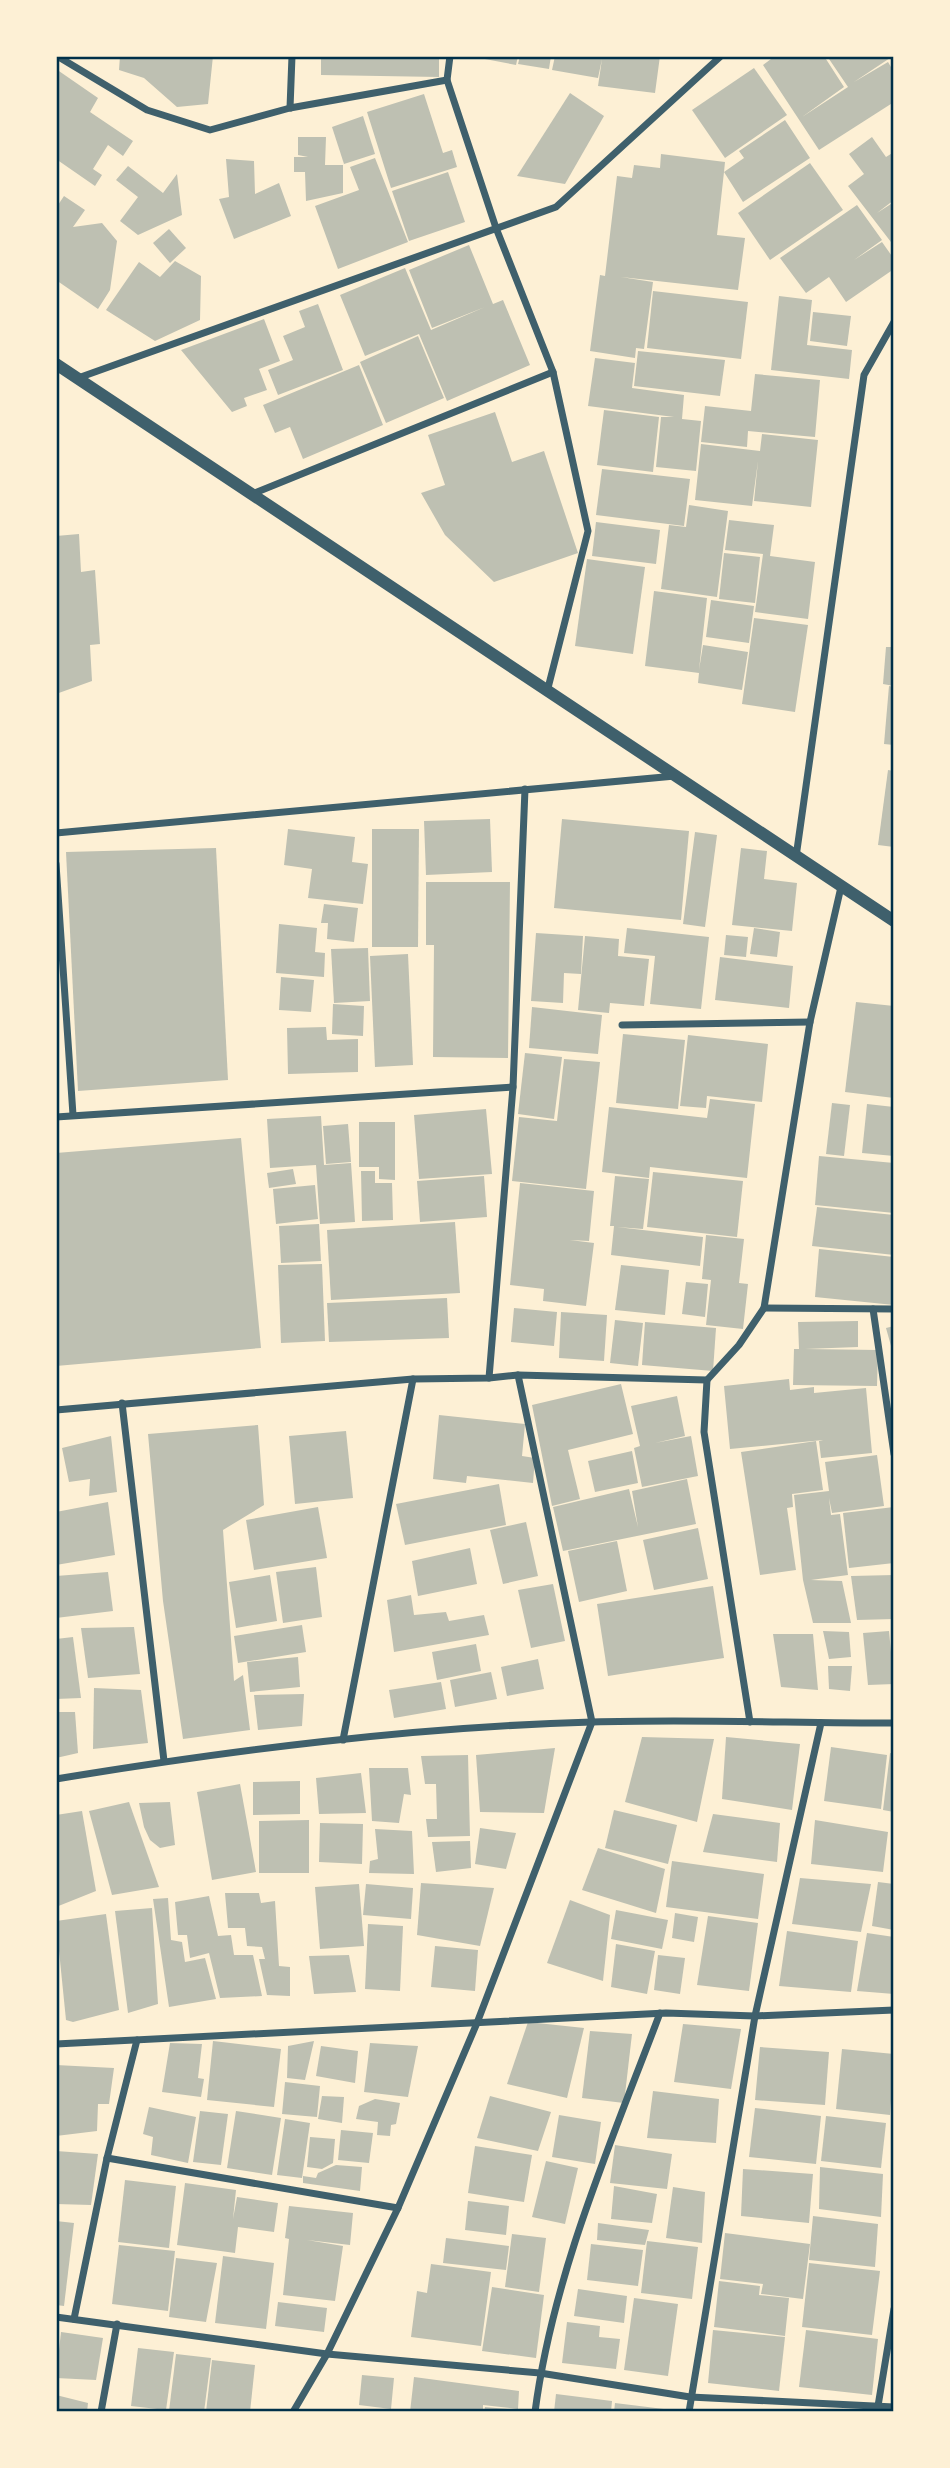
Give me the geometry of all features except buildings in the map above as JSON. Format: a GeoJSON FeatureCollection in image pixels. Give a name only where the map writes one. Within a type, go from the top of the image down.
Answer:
{"type":"FeatureCollection","features":[{"type":"Feature","properties":{"kind":"street"},"geometry":{"type":"LineString","coordinates":[[57,56],[147,110],[210,130],[290,108],[447,80]]}},
{"type":"Feature","properties":{"kind":"street"},"geometry":{"type":"LineString","coordinates":[[290,108],[292,56]]}},
{"type":"Feature","properties":{"kind":"street"},"geometry":{"type":"LineString","coordinates":[[450,56],[447,80],[496,228],[553,372],[588,531],[548,688]]}},
{"type":"Feature","properties":{"kind":"street"},"geometry":{"type":"LineString","coordinates":[[77,379],[556,206],[721,56]]}},
{"type":"Feature","properties":{"kind":"street"},"geometry":{"type":"LineString","coordinates":[[796,858],[864,374],[894,321]]}},
{"type":"Feature","properties":{"kind":"street"},"geometry":{"type":"LineString","coordinates":[[56,365],[548,688],[796,858],[894,921]]}},
{"type":"Feature","properties":{"kind":"street"},"geometry":{"type":"LineString","coordinates":[[251,494],[553,372]]}},
{"type":"Feature","properties":{"kind":"street"},"geometry":{"type":"LineString","coordinates":[[56,833],[675,776]]}},
{"type":"Feature","properties":{"kind":"street"},"geometry":{"type":"LineString","coordinates":[[489,1378],[513,1087],[525,789]]}},
{"type":"Feature","properties":{"kind":"street"},"geometry":{"type":"LineString","coordinates":[[56,864],[73,1115]]}},
{"type":"Feature","properties":{"kind":"street"},"geometry":{"type":"LineString","coordinates":[[750,1722],[704,1432],[707,1380],[738,1345],[764,1308],[810,1021],[841,887]]}},
{"type":"Feature","properties":{"kind":"street"},"geometry":{"type":"LineString","coordinates":[[622,1025],[810,1021]]}},
{"type":"Feature","properties":{"kind":"street"},"geometry":{"type":"LineString","coordinates":[[56,1117],[513,1087]]}},
{"type":"Feature","properties":{"kind":"street"},"geometry":{"type":"LineString","coordinates":[[764,1308],[894,1310]]}},
{"type":"Feature","properties":{"kind":"street"},"geometry":{"type":"LineString","coordinates":[[873,1309],[894,1454]]}},
{"type":"Feature","properties":{"kind":"street"},"geometry":{"type":"LineString","coordinates":[[56,1410],[413,1379],[518,1375],[707,1380]]}},
{"type":"Feature","properties":{"kind":"street"},"geometry":{"type":"LineString","coordinates":[[293,2412],[327,2354],[398,2207],[477,2022],[592,1722],[518,1375]]}},
{"type":"Feature","properties":{"kind":"street"},"geometry":{"type":"LineString","coordinates":[[343,1740],[413,1379]]}},
{"type":"Feature","properties":{"kind":"street"},"geometry":{"type":"LineString","coordinates":[[122,1403],[164,1761]]}},
{"type":"Feature","properties":{"kind":"street"},"geometry":{"type":"LineString","coordinates":[[56,1779],[164,1761],[343,1740],[592,1722],[894,1723]]}},
{"type":"Feature","properties":{"kind":"street"},"geometry":{"type":"LineString","coordinates":[[689,2412],[755,2016],[821,1723]]}},
{"type":"Feature","properties":{"kind":"street"},"geometry":{"type":"LineString","coordinates":[[56,2044],[660,2013],[755,2016],[894,2010]]}},
{"type":"Feature","properties":{"kind":"street"},"geometry":{"type":"LineString","coordinates":[[535,2412],[540,2373],[578,2232],[660,2013]]}},
{"type":"Feature","properties":{"kind":"street"},"geometry":{"type":"LineString","coordinates":[[74,2319],[107,2158],[137,2040]]}},
{"type":"Feature","properties":{"kind":"street"},"geometry":{"type":"LineString","coordinates":[[107,2158],[398,2207]]}},
{"type":"Feature","properties":{"kind":"street"},"geometry":{"type":"LineString","coordinates":[[877,2409],[894,2309]]}},
{"type":"Feature","properties":{"kind":"street"},"geometry":{"type":"LineString","coordinates":[[56,2317],[327,2354],[540,2373],[690,2397],[877,2409],[894,2407]]}},
{"type":"Feature","properties":{"kind":"street"},"geometry":{"type":"LineString","coordinates":[[101,2412],[117,2324]]}}]}
